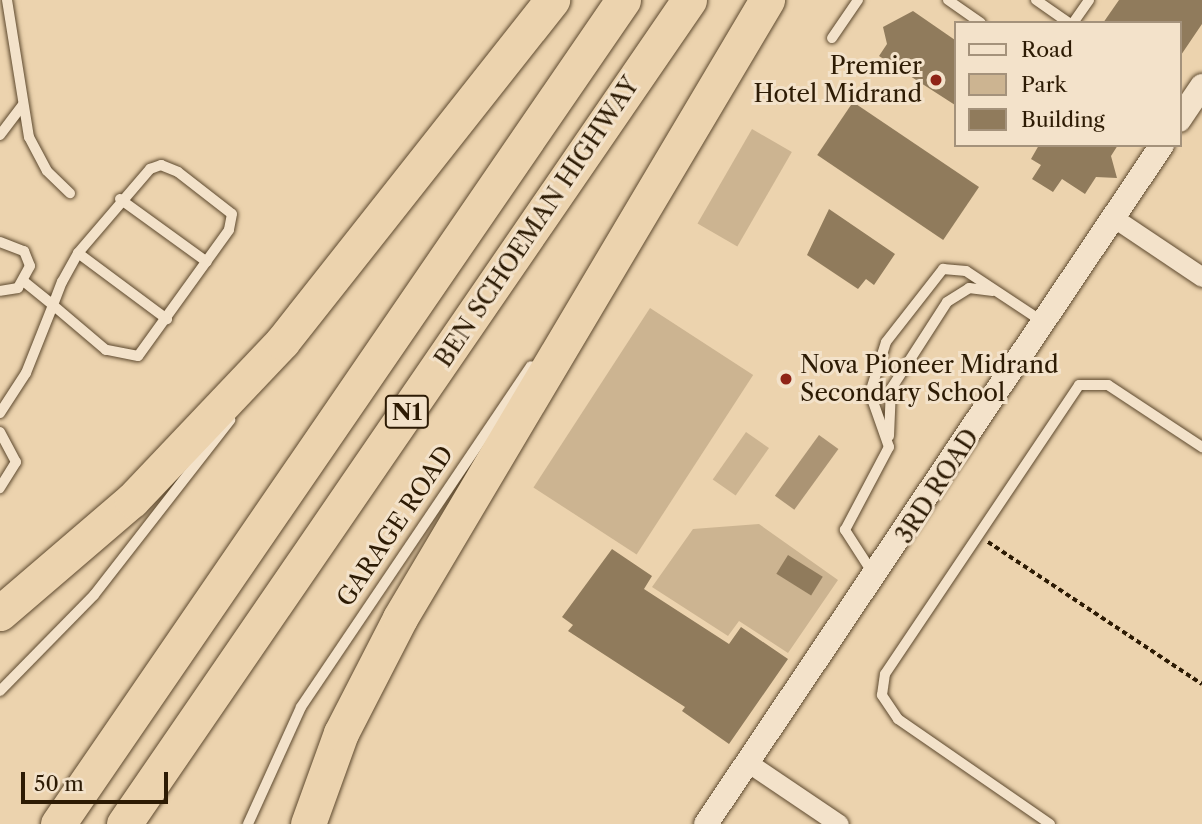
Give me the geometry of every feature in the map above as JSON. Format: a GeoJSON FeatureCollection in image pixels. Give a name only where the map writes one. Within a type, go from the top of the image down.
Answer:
{"type":"FeatureCollection","features":[{"type":"Feature","properties":{"kind":"highway"},"geometry":{"type":"LineString","coordinates":[[0,613],[132,500],[282,342],[552,0]]}},
{"type":"Feature","properties":{"kind":"highway","name":"N1"},"geometry":{"type":"LineString","coordinates":[[58,824],[623,0]]}},
{"type":"Feature","properties":{"kind":"highway","name":"BEN SCHOEMAN HIGHWAY"},"geometry":{"type":"LineString","coordinates":[[124,824],[689,0]]}},
{"type":"Feature","properties":{"kind":"highway"},"geometry":{"type":"LineString","coordinates":[[308,824],[365,682],[767,0]]}},
{"type":"Feature","properties":{"kind":"street"},"geometry":{"type":"LineString","coordinates":[[1181,117],[1202,86]]}},
{"type":"Feature","properties":{"kind":"street","name":"3RD ROAD"},"geometry":{"type":"LineString","coordinates":[[706,824],[876,578],[1114,218],[1156,147]]}},
{"type":"Feature","properties":{"kind":"street"},"geometry":{"type":"LineString","coordinates":[[1114,218],[1202,277]]}},
{"type":"Feature","properties":{"kind":"street"},"geometry":{"type":"LineString","coordinates":[[750,764],[839,824]]}},
{"type":"Feature","properties":{"kind":"lane"},"geometry":{"type":"LineString","coordinates":[[7,0],[23,105],[36,153],[70,193]]}},
{"type":"Feature","properties":{"kind":"lane"},"geometry":{"type":"LineString","coordinates":[[832,38],[858,0]]}},
{"type":"Feature","properties":{"kind":"lane"},"geometry":{"type":"LineString","coordinates":[[948,0],[978,21]]}},
{"type":"Feature","properties":{"kind":"lane"},"geometry":{"type":"LineString","coordinates":[[1037,0],[1068,21]]}},
{"type":"Feature","properties":{"kind":"lane"},"geometry":{"type":"LineString","coordinates":[[1073,21],[1089,0]]}},
{"type":"Feature","properties":{"kind":"lane"},"geometry":{"type":"LineString","coordinates":[[0,135],[23,105]]}},
{"type":"Feature","properties":{"kind":"lane"},"geometry":{"type":"LineString","coordinates":[[0,413],[26,373],[53,305],[78,253],[120,199],[161,165],[217,200],[233,221],[143,353],[130,358],[106,350],[53,305],[24,282]]}},
{"type":"Feature","properties":{"kind":"lane"},"geometry":{"type":"LineString","coordinates":[[120,199],[207,262]]}},
{"type":"Feature","properties":{"kind":"lane"},"geometry":{"type":"LineString","coordinates":[[0,242],[17,245],[28,258],[24,282]]}},
{"type":"Feature","properties":{"kind":"lane"},"geometry":{"type":"LineString","coordinates":[[78,253],[167,319]]}},
{"type":"Feature","properties":{"kind":"lane","name":"GARAGE ROAD"},"geometry":{"type":"LineString","coordinates":[[248,824],[307,697],[540,353],[607,269]]}},
{"type":"Feature","properties":{"kind":"lane"},"geometry":{"type":"LineString","coordinates":[[889,447],[870,393],[871,376],[928,281],[943,270],[966,271],[1045,323]]}},
{"type":"Feature","properties":{"kind":"lane"},"geometry":{"type":"LineString","coordinates":[[0,291],[24,282]]}},
{"type":"Feature","properties":{"kind":"lane"},"geometry":{"type":"LineString","coordinates":[[876,578],[845,530],[889,447],[891,389],[947,302],[969,288],[998,292]]}},
{"type":"Feature","properties":{"kind":"lane"},"geometry":{"type":"LineString","coordinates":[[0,691],[125,559],[282,342]]}},
{"type":"Feature","properties":{"kind":"lane"},"geometry":{"type":"LineString","coordinates":[[1050,824],[914,732],[882,695],[892,661],[1079,384],[1116,389],[1202,447]]}},
{"type":"Feature","properties":{"kind":"lane"},"geometry":{"type":"LineString","coordinates":[[0,432],[16,462],[0,488]]}},
{"type":"Feature","properties":{"kind":"path"},"geometry":{"type":"LineString","coordinates":[[976,534],[1202,684]]}},
{"type":"Feature","properties":{"kind":"green space"},"geometry":{"type":"Polygon","coordinates":[[[752,129],[792,152],[737,246],[698,223],[752,129]]]}},
{"type":"Feature","properties":{"kind":"green space"},"geometry":{"type":"Polygon","coordinates":[[[650,308],[753,375],[637,554],[533,487],[650,308]]]}},
{"type":"Feature","properties":{"kind":"green space"},"geometry":{"type":"Polygon","coordinates":[[[746,432],[769,448],[736,496],[713,480],[746,432]]]}},
{"type":"Feature","properties":{"kind":"green space"},"geometry":{"type":"Polygon","coordinates":[[[759,524],[838,580],[788,653],[739,621],[728,636],[652,587],[693,529],[759,524]]]}},
{"type":"Feature","properties":{"kind":"shaded area"},"geometry":{"type":"Polygon","coordinates":[[[819,435],[838,449],[794,510],[775,496],[819,435]]]}},
{"type":"Feature","properties":{"kind":"building"},"geometry":{"type":"Polygon","coordinates":[[[1119,0],[1202,0],[1202,24],[1181,55],[1181,21],[1104,21],[1119,0]]]}},
{"type":"Feature","properties":{"kind":"building","name":"Premier Hotel Midrand"},"geometry":{"type":"Polygon","coordinates":[[[913,11],[954,39],[954,104],[879,56],[887,44],[883,27],[913,11]]]}},
{"type":"Feature","properties":{"kind":"building"},"geometry":{"type":"Polygon","coordinates":[[[853,102],[979,187],[943,240],[817,155],[853,102]]]}},
{"type":"Feature","properties":{"kind":"building"},"geometry":{"type":"Polygon","coordinates":[[[1038,147],[1117,147],[1111,156],[1117,178],[1096,177],[1085,194],[1062,179],[1053,192],[1032,179],[1041,165],[1031,159],[1038,147]]]}},
{"type":"Feature","properties":{"kind":"building"},"geometry":{"type":"Polygon","coordinates":[[[829,209],[895,254],[874,285],[866,279],[858,289],[807,255],[829,209]]]}},
{"type":"Feature","properties":{"kind":"building"},"geometry":{"type":"Polygon","coordinates":[[[612,549],[652,576],[644,589],[729,644],[741,627],[788,659],[729,744],[682,711],[685,707],[568,631],[573,625],[562,617],[612,549]]]}},
{"type":"Feature","properties":{"kind":"building"},"geometry":{"type":"Polygon","coordinates":[[[788,555],[823,577],[811,595],[776,574],[788,555]]]}},
{"type":"Feature","properties":{"kind":"place","name":"Premier Hotel Midrand"},"geometry":{"type":"Point","coordinates":[936,80]}},
{"type":"Feature","properties":{"kind":"place","name":"Nova Pioneer Midrand Secondary School"},"geometry":{"type":"Point","coordinates":[786,379]}}]}
